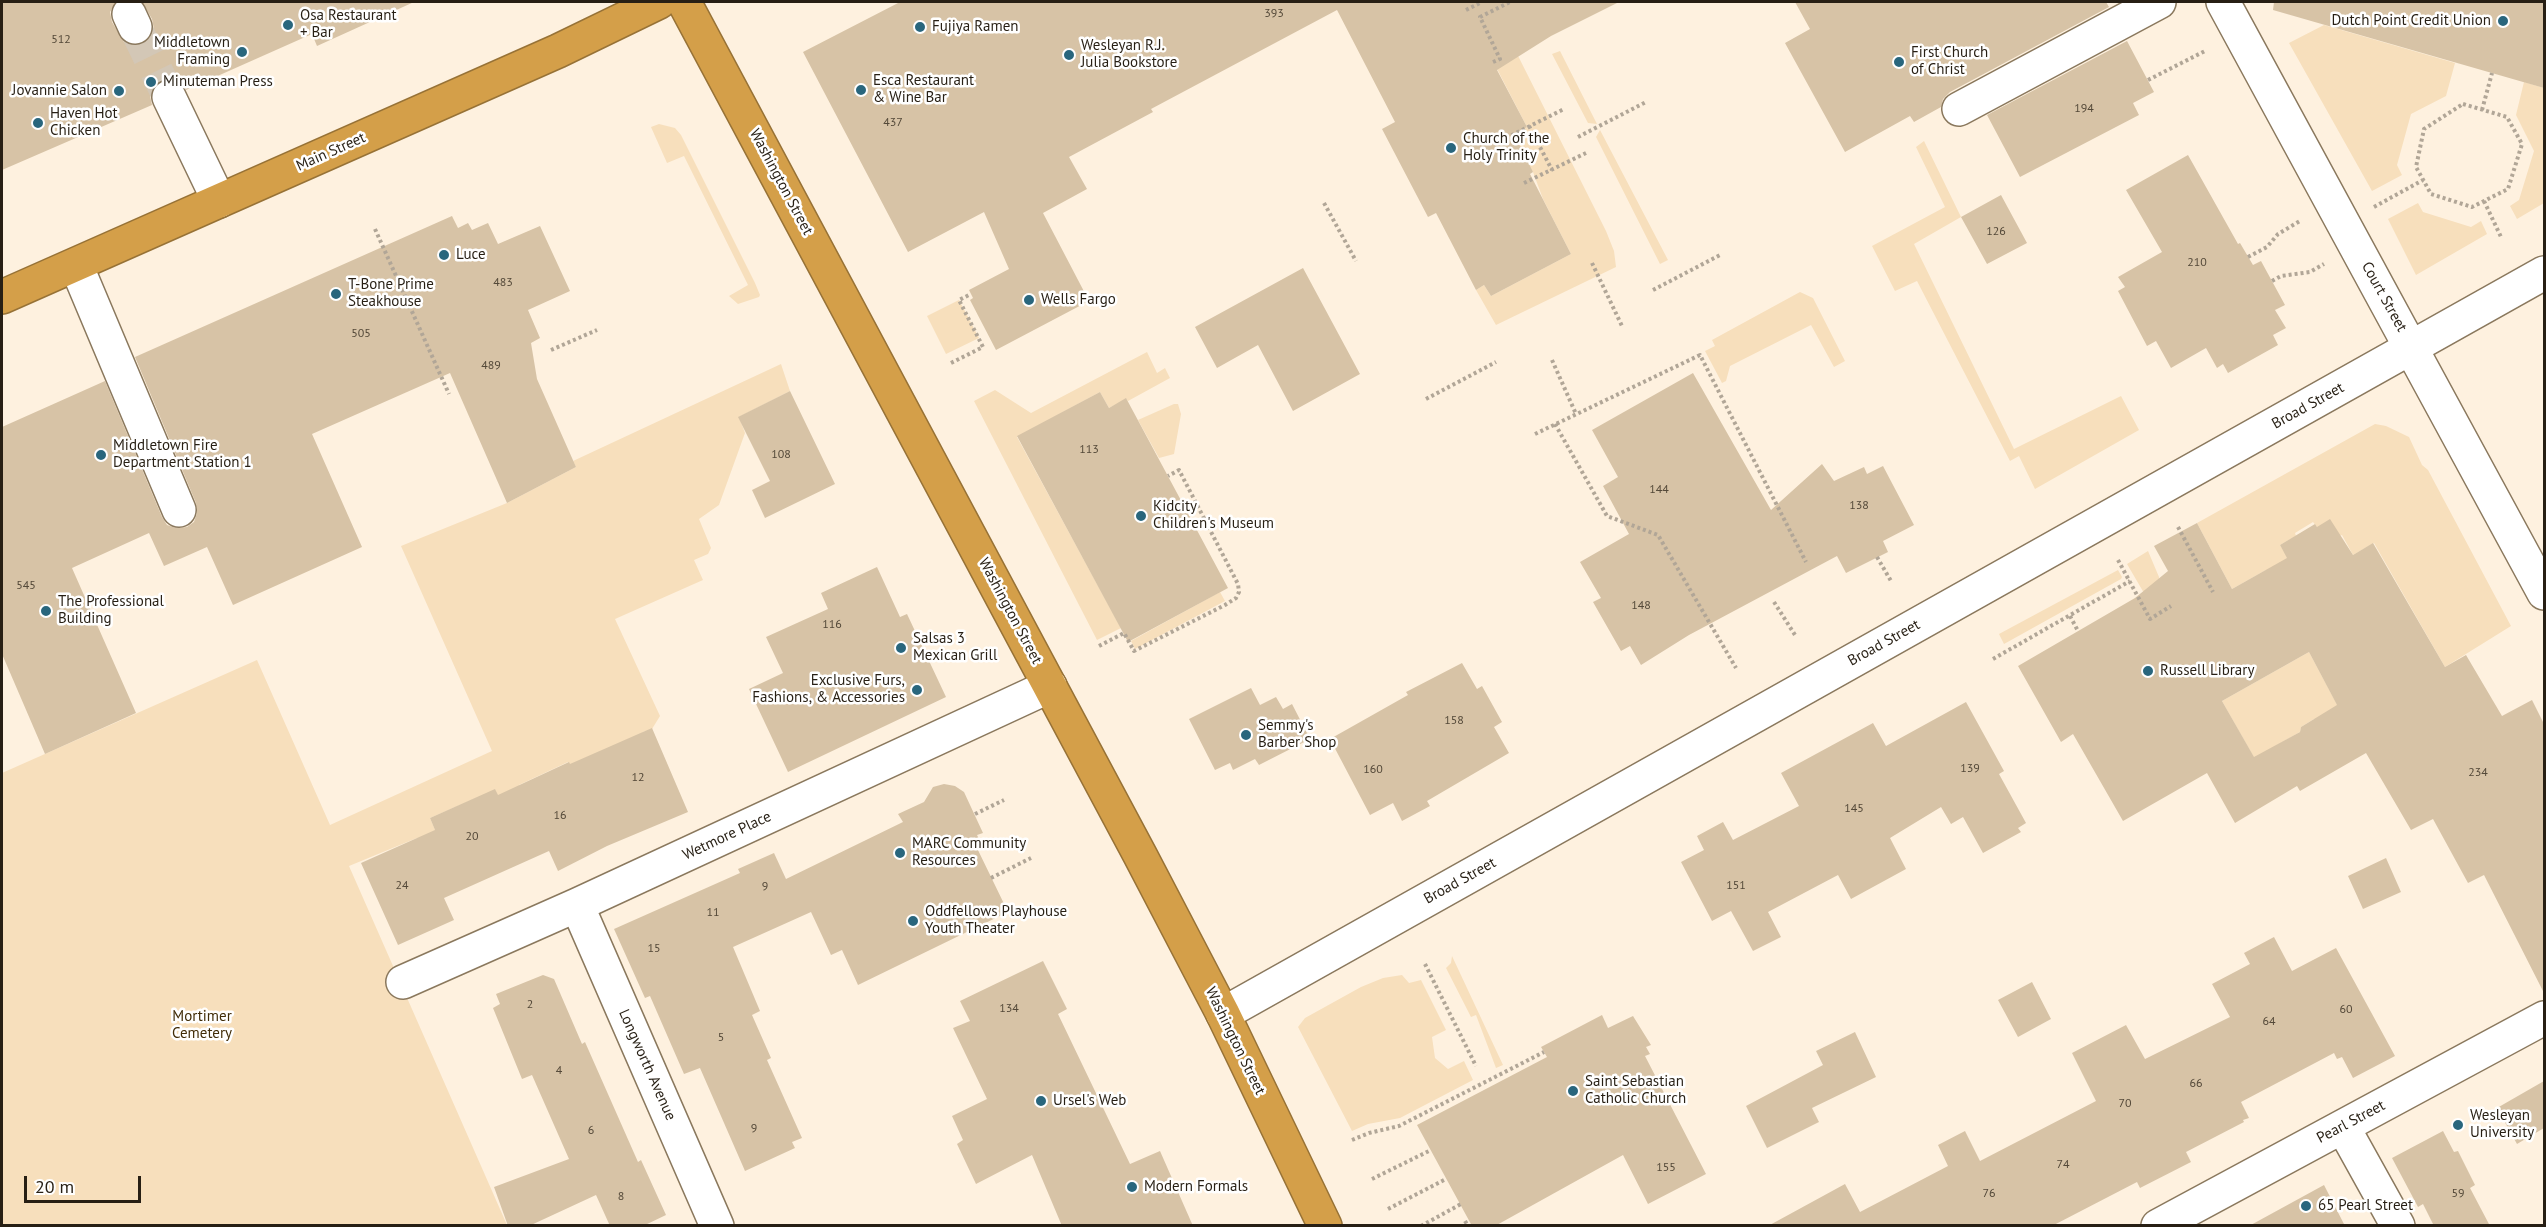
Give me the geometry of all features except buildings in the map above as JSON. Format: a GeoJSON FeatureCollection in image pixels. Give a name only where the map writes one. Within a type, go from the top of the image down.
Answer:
{"type":"FeatureCollection","features":[{"type":"Feature","properties":{"kind":"highway","name":"Main Street"},"geometry":{"type":"LineString","coordinates":[[2,297],[558,51],[659,2]]}},
{"type":"Feature","properties":{"kind":"highway","name":"Washington Street"},"geometry":{"type":"LineString","coordinates":[[684,2],[1223,1014],[1325,1226]]}},
{"type":"Feature","properties":{"kind":"street"},"geometry":{"type":"LineString","coordinates":[[1959,109],[2159,2]]}},
{"type":"Feature","properties":{"kind":"street","name":"Court Street"},"geometry":{"type":"LineString","coordinates":[[2223,2],[2544,593]]}},
{"type":"Feature","properties":{"kind":"street"},"geometry":{"type":"LineString","coordinates":[[169,97],[219,201]]}},
{"type":"Feature","properties":{"kind":"street"},"geometry":{"type":"LineString","coordinates":[[76,265],[179,510]]}},
{"type":"Feature","properties":{"kind":"street","name":"Broad Street"},"geometry":{"type":"LineString","coordinates":[[1223,1014],[2544,273]]}},
{"type":"Feature","properties":{"kind":"street","name":"Wetmore Place"},"geometry":{"type":"LineString","coordinates":[[403,982],[577,905],[1050,686]]}},
{"type":"Feature","properties":{"kind":"street","name":"Longworth Avenue"},"geometry":{"type":"LineString","coordinates":[[577,905],[717,1226]]}},
{"type":"Feature","properties":{"kind":"street","name":"Pearl Street"},"geometry":{"type":"LineString","coordinates":[[2158,1226],[2544,1018]]}},
{"type":"Feature","properties":{"kind":"street"},"geometry":{"type":"LineString","coordinates":[[2343,1126],[2398,1226]]}},
{"type":"Feature","properties":{"kind":"path"},"geometry":{"type":"LineString","coordinates":[[1466,10],[1482,2]]}},
{"type":"Feature","properties":{"kind":"path"},"geometry":{"type":"LineString","coordinates":[[1493,62],[1500,59],[1480,17],[1510,2]]}},
{"type":"Feature","properties":{"kind":"path"},"geometry":{"type":"LineString","coordinates":[[2148,80],[2205,51]]}},
{"type":"Feature","properties":{"kind":"path"},"geometry":{"type":"LineString","coordinates":[[2482,110],[2492,73]]}},
{"type":"Feature","properties":{"kind":"path"},"geometry":{"type":"LineString","coordinates":[[1578,137],[1646,102]]}},
{"type":"Feature","properties":{"kind":"path"},"geometry":{"type":"LineString","coordinates":[[2463,105],[2507,117],[2522,144],[2508,189],[2472,207],[2431,195],[2423,180],[2416,167],[2424,129],[2463,105]]}},
{"type":"Feature","properties":{"kind":"path"},"geometry":{"type":"LineString","coordinates":[[1506,138],[1564,109]]}},
{"type":"Feature","properties":{"kind":"path"},"geometry":{"type":"LineString","coordinates":[[1529,126],[1552,170]]}},
{"type":"Feature","properties":{"kind":"path"},"geometry":{"type":"LineString","coordinates":[[1524,183],[1586,153]]}},
{"type":"Feature","properties":{"kind":"path"},"geometry":{"type":"LineString","coordinates":[[2370,209],[2423,180]]}},
{"type":"Feature","properties":{"kind":"path"},"geometry":{"type":"LineString","coordinates":[[2484,201],[2501,237]]}},
{"type":"Feature","properties":{"kind":"path"},"geometry":{"type":"LineString","coordinates":[[1324,203],[1356,261]]}},
{"type":"Feature","properties":{"kind":"path"},"geometry":{"type":"LineString","coordinates":[[2248,257],[2267,247],[2278,234],[2300,221]]}},
{"type":"Feature","properties":{"kind":"path"},"geometry":{"type":"LineString","coordinates":[[375,229],[449,394]]}},
{"type":"Feature","properties":{"kind":"path"},"geometry":{"type":"LineString","coordinates":[[1653,290],[1722,254]]}},
{"type":"Feature","properties":{"kind":"path"},"geometry":{"type":"LineString","coordinates":[[1592,263],[1622,326]]}},
{"type":"Feature","properties":{"kind":"path"},"geometry":{"type":"LineString","coordinates":[[2272,281],[2281,276],[2310,272],[2324,264]]}},
{"type":"Feature","properties":{"kind":"path"},"geometry":{"type":"LineString","coordinates":[[951,363],[983,347],[959,300],[971,294]]}},
{"type":"Feature","properties":{"kind":"path"},"geometry":{"type":"LineString","coordinates":[[551,350],[597,330]]}},
{"type":"Feature","properties":{"kind":"path"},"geometry":{"type":"LineString","coordinates":[[1535,434],[1700,355],[1806,562]]}},
{"type":"Feature","properties":{"kind":"path"},"geometry":{"type":"LineString","coordinates":[[1552,360],[1576,414]]}},
{"type":"Feature","properties":{"kind":"path"},"geometry":{"type":"LineString","coordinates":[[1426,399],[1496,362]]}},
{"type":"Feature","properties":{"kind":"path"},"geometry":{"type":"LineString","coordinates":[[1555,424],[1607,516],[1658,535],[1736,668]]}},
{"type":"Feature","properties":{"kind":"path"},"geometry":{"type":"LineString","coordinates":[[1099,646],[1124,633],[1134,651],[1225,605],[1236,598],[1239,592],[1238,584],[1179,470],[1168,476]]}},
{"type":"Feature","properties":{"kind":"path"},"geometry":{"type":"LineString","coordinates":[[2178,527],[2213,592]]}},
{"type":"Feature","properties":{"kind":"path"},"geometry":{"type":"LineString","coordinates":[[1877,557],[1890,581]]}},
{"type":"Feature","properties":{"kind":"path"},"geometry":{"type":"LineString","coordinates":[[2118,560],[2150,618],[2171,606]]}},
{"type":"Feature","properties":{"kind":"path"},"geometry":{"type":"LineString","coordinates":[[1993,658],[2130,581]]}},
{"type":"Feature","properties":{"kind":"path"},"geometry":{"type":"LineString","coordinates":[[1774,602],[1795,635]]}},
{"type":"Feature","properties":{"kind":"path"},"geometry":{"type":"LineString","coordinates":[[2070,615],[2078,631]]}},
{"type":"Feature","properties":{"kind":"path"},"geometry":{"type":"LineString","coordinates":[[975,814],[1004,800]]}},
{"type":"Feature","properties":{"kind":"path"},"geometry":{"type":"LineString","coordinates":[[991,878],[1031,858]]}},
{"type":"Feature","properties":{"kind":"path"},"geometry":{"type":"LineString","coordinates":[[1425,964],[1476,1066]]}},
{"type":"Feature","properties":{"kind":"path"},"geometry":{"type":"LineString","coordinates":[[1352,1140],[1369,1133],[1399,1126],[1544,1052]]}},
{"type":"Feature","properties":{"kind":"path"},"geometry":{"type":"LineString","coordinates":[[1372,1179],[1431,1150]]}},
{"type":"Feature","properties":{"kind":"path"},"geometry":{"type":"LineString","coordinates":[[1388,1209],[1446,1179]]}},
{"type":"Feature","properties":{"kind":"path"},"geometry":{"type":"LineString","coordinates":[[1420,1226],[1461,1204]]}},
{"type":"Feature","properties":{"kind":"green space"},"geometry":{"type":"Polygon","coordinates":[[[1495,10],[1606,231],[1614,251],[1616,267],[1496,325],[1476,290],[1484,285],[1491,296],[1571,254],[1543,199],[1533,172],[1506,138],[1527,127],[1496,67],[1495,10]]]}},
{"type":"Feature","properties":{"kind":"green space"},"geometry":{"type":"Polygon","coordinates":[[[2324,25],[2455,63],[2446,96],[2411,114],[2397,165],[2402,175],[2372,191],[2289,43],[2324,25]]]}},
{"type":"Feature","properties":{"kind":"green space"},"geometry":{"type":"Polygon","coordinates":[[[1560,51],[1597,124],[1588,123],[1552,54],[1560,51]]]}},
{"type":"Feature","properties":{"kind":"green space"},"geometry":{"type":"Polygon","coordinates":[[[2524,82],[2544,88],[2544,203],[2517,219],[2510,206],[2519,200],[2534,151],[2516,115],[2524,82]]]}},
{"type":"Feature","properties":{"kind":"green space"},"geometry":{"type":"Polygon","coordinates":[[[659,124],[675,128],[681,135],[755,283],[759,297],[738,304],[729,296],[748,285],[684,156],[667,163],[651,127],[659,124]]]}},
{"type":"Feature","properties":{"kind":"green space"},"geometry":{"type":"Polygon","coordinates":[[[1600,130],[1668,260],[1660,264],[1596,137],[1600,130]]]}},
{"type":"Feature","properties":{"kind":"green space"},"geometry":{"type":"Polygon","coordinates":[[[1924,141],[1961,217],[1914,244],[2014,449],[2121,396],[2139,430],[2035,489],[2019,456],[2010,461],[1917,281],[1895,291],[1872,246],[1945,207],[1916,147],[1924,141]]]}},
{"type":"Feature","properties":{"kind":"green space"},"geometry":{"type":"Polygon","coordinates":[[[2418,203],[2423,212],[2471,227],[2481,221],[2487,234],[2416,275],[2388,219],[2418,203]]]}},
{"type":"Feature","properties":{"kind":"green space"},"geometry":{"type":"Polygon","coordinates":[[[1800,292],[1813,298],[1845,361],[1834,367],[1811,325],[1730,366],[1726,381],[1722,383],[1705,351],[1715,346],[1712,340],[1800,292]]]}},
{"type":"Feature","properties":{"kind":"green space"},"geometry":{"type":"Polygon","coordinates":[[[959,300],[979,338],[946,354],[927,316],[959,300]]]}},
{"type":"Feature","properties":{"kind":"green space"},"geometry":{"type":"Polygon","coordinates":[[[1147,352],[1157,373],[1165,368],[1170,378],[1128,401],[1126,399],[1109,408],[1100,392],[1017,437],[1121,628],[1097,640],[974,401],[995,390],[1031,413],[1147,352]]]}},
{"type":"Feature","properties":{"kind":"green space","name":"Mortimer Cemetery"},"geometry":{"type":"Polygon","coordinates":[[[781,364],[790,391],[739,417],[745,433],[719,505],[699,519],[711,548],[708,554],[694,560],[703,580],[615,619],[660,716],[652,729],[643,732],[594,816],[568,762],[519,785],[540,832],[513,829],[495,790],[430,818],[451,867],[434,875],[417,838],[349,866],[507,1225],[2,1225],[2,773],[257,660],[330,825],[492,751],[401,546],[507,503],[576,467],[573,461],[781,364]]]}},
{"type":"Feature","properties":{"kind":"green space"},"geometry":{"type":"Polygon","coordinates":[[[1178,404],[1181,414],[1174,454],[1159,458],[1138,420],[1178,404]]]}},
{"type":"Feature","properties":{"kind":"green space"},"geometry":{"type":"Polygon","coordinates":[[[2375,424],[2386,426],[2409,437],[2422,465],[2428,470],[2511,626],[2445,667],[2374,543],[2353,555],[2342,535],[2339,536],[2317,527],[2313,522],[2280,545],[2289,560],[2280,594],[2266,570],[2232,589],[2197,523],[2375,424]]]}},
{"type":"Feature","properties":{"kind":"green space"},"geometry":{"type":"Polygon","coordinates":[[[2148,551],[2159,577],[2159,591],[2151,605],[2127,564],[2148,551]]]}},
{"type":"Feature","properties":{"kind":"green space"},"geometry":{"type":"Polygon","coordinates":[[[2118,570],[2121,579],[2004,644],[1999,634],[2118,570]]]}},
{"type":"Feature","properties":{"kind":"green space"},"geometry":{"type":"Polygon","coordinates":[[[1220,592],[1225,601],[1135,649],[1131,641],[1220,592]]]}},
{"type":"Feature","properties":{"kind":"green space"},"geometry":{"type":"Polygon","coordinates":[[[2309,652],[2341,712],[2322,723],[2314,719],[2301,727],[2300,732],[2277,745],[2257,763],[2222,701],[2309,652]]]}},
{"type":"Feature","properties":{"kind":"green space"},"geometry":{"type":"Polygon","coordinates":[[[1452,956],[1503,1065],[1496,1068],[1476,1015],[1471,1017],[1446,968],[1451,963],[1452,956]]]}},
{"type":"Feature","properties":{"kind":"green space"},"geometry":{"type":"Polygon","coordinates":[[[1402,975],[1409,983],[1421,980],[1446,1030],[1432,1037],[1435,1058],[1448,1069],[1464,1061],[1473,1080],[1400,1118],[1368,1124],[1352,1131],[1298,1027],[1305,1018],[1361,987],[1383,978],[1402,975]]]}},
{"type":"Feature","properties":{"kind":"tunnel"},"geometry":{"type":"LineString","coordinates":[[135,27],[169,97]]}},
{"type":"Feature","properties":{"kind":"place","name":"Dutch Point Credit Union"},"geometry":{"type":"Point","coordinates":[2503,21]}},
{"type":"Feature","properties":{"kind":"place","name":"Osa Restaurant + Bar"},"geometry":{"type":"Point","coordinates":[288,25]}},
{"type":"Feature","properties":{"kind":"place","name":"Fujiya Ramen"},"geometry":{"type":"Point","coordinates":[920,27]}},
{"type":"Feature","properties":{"kind":"place","name":"Middletown Framing"},"geometry":{"type":"Point","coordinates":[242,52]}},
{"type":"Feature","properties":{"kind":"place","name":"Wesleyan R.J. Julia Bookstore"},"geometry":{"type":"Point","coordinates":[1069,55]}},
{"type":"Feature","properties":{"kind":"place","name":"First Church of Christ"},"geometry":{"type":"Point","coordinates":[1899,62]}},
{"type":"Feature","properties":{"kind":"place","name":"Minuteman Press"},"geometry":{"type":"Point","coordinates":[151,82]}},
{"type":"Feature","properties":{"kind":"place","name":"Esca Restaurant & Wine Bar"},"geometry":{"type":"Point","coordinates":[861,90]}},
{"type":"Feature","properties":{"kind":"place","name":"Jovannie Salon"},"geometry":{"type":"Point","coordinates":[119,91]}},
{"type":"Feature","properties":{"kind":"place","name":"Haven Hot Chicken"},"geometry":{"type":"Point","coordinates":[38,123]}},
{"type":"Feature","properties":{"kind":"place","name":"Church of the Holy Trinity"},"geometry":{"type":"Point","coordinates":[1451,148]}},
{"type":"Feature","properties":{"kind":"place","name":"Luce"},"geometry":{"type":"Point","coordinates":[444,255]}},
{"type":"Feature","properties":{"kind":"place","name":"T-Bone Prime Steakhouse"},"geometry":{"type":"Point","coordinates":[336,294]}},
{"type":"Feature","properties":{"kind":"place","name":"Wells Fargo"},"geometry":{"type":"Point","coordinates":[1029,300]}},
{"type":"Feature","properties":{"kind":"place","name":"Middletown Fire Department Station 1"},"geometry":{"type":"Point","coordinates":[101,455]}},
{"type":"Feature","properties":{"kind":"place","name":"Kidcity Children's Museum"},"geometry":{"type":"Point","coordinates":[1141,516]}},
{"type":"Feature","properties":{"kind":"place","name":"The Professional Building"},"geometry":{"type":"Point","coordinates":[46,611]}},
{"type":"Feature","properties":{"kind":"place","name":"Salsas 3 Mexican Grill"},"geometry":{"type":"Point","coordinates":[901,648]}},
{"type":"Feature","properties":{"kind":"place","name":"Russell Library"},"geometry":{"type":"Point","coordinates":[2148,671]}},
{"type":"Feature","properties":{"kind":"place","name":"Exclusive Furs, Fashions, & Accessories"},"geometry":{"type":"Point","coordinates":[917,690]}},
{"type":"Feature","properties":{"kind":"place","name":"Semmy's Barber Shop"},"geometry":{"type":"Point","coordinates":[1246,735]}},
{"type":"Feature","properties":{"kind":"place","name":"MARC Community Resources"},"geometry":{"type":"Point","coordinates":[900,853]}},
{"type":"Feature","properties":{"kind":"place","name":"Oddfellows Playhouse Youth Theater"},"geometry":{"type":"Point","coordinates":[913,921]}},
{"type":"Feature","properties":{"kind":"place","name":"Saint Sebastian Catholic Church"},"geometry":{"type":"Point","coordinates":[1573,1091]}},
{"type":"Feature","properties":{"kind":"place","name":"Ursel's Web"},"geometry":{"type":"Point","coordinates":[1041,1101]}},
{"type":"Feature","properties":{"kind":"place","name":"Wesleyan University"},"geometry":{"type":"Point","coordinates":[2458,1125]}},
{"type":"Feature","properties":{"kind":"place","name":"Modern Formals"},"geometry":{"type":"Point","coordinates":[1132,1187]}},
{"type":"Feature","properties":{"kind":"place","name":"65 Pearl Street"},"geometry":{"type":"Point","coordinates":[2306,1206]}}]}
